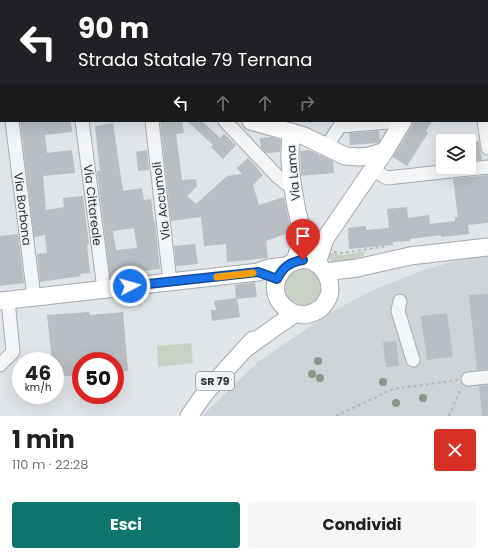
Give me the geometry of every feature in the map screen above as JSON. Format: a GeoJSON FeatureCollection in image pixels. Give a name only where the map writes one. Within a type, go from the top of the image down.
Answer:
{"type":"FeatureCollection","features":[{"type":"Feature","properties":{"kind":"main road","name":"Via Lama"},"geometry":{"type":"LineString","coordinates":[[258,122],[292,127],[304,136],[345,156],[364,157],[385,151]]}},
{"type":"Feature","properties":{"kind":"main road"},"geometry":{"type":"LineString","coordinates":[[322,257],[334,225],[369,176],[401,122]]}},
{"type":"Feature","properties":{"kind":"main road","name":"Via Lama"},"geometry":{"type":"LineString","coordinates":[[286,269],[301,239],[293,189],[290,149],[292,127]]}},
{"type":"Feature","properties":{"kind":"main road"},"geometry":{"type":"LineString","coordinates":[[345,156],[362,173],[369,176]]}},
{"type":"Feature","properties":{"kind":"main road"},"geometry":{"type":"LineString","coordinates":[[301,239],[307,243],[315,244],[322,257],[330,290],[357,274],[387,261]]}},
{"type":"Feature","properties":{"kind":"main road"},"geometry":{"type":"LineString","coordinates":[[322,257],[343,270],[410,256],[488,246]]}},
{"type":"Feature","properties":{"kind":"main road"},"geometry":{"type":"LineString","coordinates":[[4,301],[286,269],[303,260],[310,261],[322,257]]}},
{"type":"Feature","properties":{"kind":"main road"},"geometry":{"type":"LineString","coordinates":[[286,269],[276,292],[281,304],[287,310],[295,314]]}},
{"type":"Feature","properties":{"kind":"main road","name":"SR 79"},"geometry":{"type":"LineString","coordinates":[[245,349],[295,314],[305,315],[322,307],[328,299],[330,290]]}},
{"type":"Feature","properties":{"kind":"main road","name":"SR 79"},"geometry":{"type":"LineString","coordinates":[[189,416],[205,393],[265,326],[281,304]]}},
{"type":"Feature","properties":{"kind":"street","name":"Via Borbona"},"geometry":{"type":"LineString","coordinates":[[12,122],[34,297]]}},
{"type":"Feature","properties":{"kind":"street","name":"Via Cittareale"},"geometry":{"type":"LineString","coordinates":[[82,122],[104,289]]}},
{"type":"Feature","properties":{"kind":"street","name":"Via Accumoli"},"geometry":{"type":"LineString","coordinates":[[152,122],[170,282]]}},
{"type":"Feature","properties":{"kind":"street"},"geometry":{"type":"LineString","coordinates":[[226,122],[278,177],[293,189]]}},
{"type":"Feature","properties":{"kind":"street"},"geometry":{"type":"LineString","coordinates":[[326,146],[340,126],[390,122]]}},
{"type":"Feature","properties":{"kind":"street"},"geometry":{"type":"LineString","coordinates":[[484,122],[488,148]]}},
{"type":"Feature","properties":{"kind":"street"},"geometry":{"type":"LineString","coordinates":[[369,176],[387,178],[488,167]]}},
{"type":"Feature","properties":{"kind":"street"},"geometry":{"type":"LineString","coordinates":[[0,365],[13,352],[4,301]]}},
{"type":"Feature","properties":{"kind":"street"},"geometry":{"type":"LineString","coordinates":[[400,301],[398,311],[413,360]]}},
{"type":"Feature","properties":{"kind":"street"},"geometry":{"type":"LineString","coordinates":[[468,379],[488,377]]}},
{"type":"Feature","properties":{"kind":"path"},"geometry":{"type":"LineString","coordinates":[[322,257],[382,246],[390,246],[391,248],[387,261]]}},
{"type":"Feature","properties":{"kind":"path"},"geometry":{"type":"LineString","coordinates":[[336,416],[393,389],[468,379]]}},
{"type":"Feature","properties":{"kind":"path"},"geometry":{"type":"LineString","coordinates":[[449,416],[460,389],[468,379]]}},
{"type":"Feature","properties":{"kind":"shaded area"},"geometry":{"type":"Polygon","coordinates":[[[488,256],[488,416],[202,416],[258,362],[333,311],[376,289],[424,270],[466,258],[488,256]]]}},
{"type":"Feature","properties":{"kind":"green space"},"geometry":{"type":"Polygon","coordinates":[[[365,251],[363,256],[344,262],[332,261],[328,252],[343,255],[365,251]]]}},
{"type":"Feature","properties":{"kind":"green space"},"geometry":{"type":"Polygon","coordinates":[[[306,269],[316,274],[320,280],[320,294],[316,300],[310,304],[300,305],[290,300],[286,294],[285,284],[290,274],[296,270],[306,269]]]}},
{"type":"Feature","properties":{"kind":"green space"},"geometry":{"type":"Polygon","coordinates":[[[191,343],[193,363],[158,367],[157,346],[191,343]]]}},
{"type":"Feature","properties":{"kind":"building"},"geometry":{"type":"Polygon","coordinates":[[[20,122],[71,122],[72,132],[45,135],[47,153],[72,150],[75,173],[43,176],[46,210],[64,207],[63,198],[83,196],[89,244],[87,245],[90,273],[80,274],[81,276],[40,282],[37,254],[47,253],[45,235],[34,237],[20,122]]]}},
{"type":"Feature","properties":{"kind":"building"},"geometry":{"type":"Polygon","coordinates":[[[160,122],[182,122],[184,133],[176,134],[182,180],[196,179],[197,186],[187,196],[196,204],[227,176],[242,174],[237,168],[248,158],[263,175],[253,185],[259,205],[284,197],[291,232],[266,241],[268,258],[227,262],[226,244],[204,246],[201,217],[171,221],[160,122]]]}},
{"type":"Feature","properties":{"kind":"building"},"geometry":{"type":"Polygon","coordinates":[[[188,122],[203,122],[220,138],[224,134],[236,145],[223,159],[211,147],[213,145],[188,122]]]}},
{"type":"Feature","properties":{"kind":"building"},"geometry":{"type":"Polygon","coordinates":[[[413,122],[431,122],[426,131],[428,133],[407,166],[393,157],[412,126],[413,122]]]}},
{"type":"Feature","properties":{"kind":"building"},"geometry":{"type":"Polygon","coordinates":[[[113,123],[123,191],[142,188],[144,200],[151,199],[160,269],[133,272],[133,274],[110,277],[97,171],[100,171],[95,126],[113,123]],[[134,228],[113,231],[116,250],[137,248],[134,228]]]}},
{"type":"Feature","properties":{"kind":"building"},"geometry":{"type":"Polygon","coordinates":[[[379,131],[380,141],[378,143],[350,145],[349,133],[379,131]]]}},
{"type":"Feature","properties":{"kind":"building"},"geometry":{"type":"Polygon","coordinates":[[[272,137],[281,140],[280,152],[266,153],[261,148],[260,138],[272,137]]]}},
{"type":"Feature","properties":{"kind":"building"},"geometry":{"type":"Polygon","coordinates":[[[476,141],[479,141],[482,160],[476,160],[476,141]]]}},
{"type":"Feature","properties":{"kind":"building"},"geometry":{"type":"Polygon","coordinates":[[[147,150],[149,170],[138,171],[136,152],[147,150]]]}},
{"type":"Feature","properties":{"kind":"building"},"geometry":{"type":"Polygon","coordinates":[[[309,150],[333,161],[334,173],[301,176],[300,151],[309,150]]]}},
{"type":"Feature","properties":{"kind":"building"},"geometry":{"type":"Polygon","coordinates":[[[488,175],[488,223],[468,225],[469,234],[441,237],[441,235],[410,239],[410,241],[393,242],[393,245],[349,249],[348,228],[366,226],[366,230],[389,228],[387,209],[407,207],[408,218],[429,215],[430,224],[455,221],[455,217],[458,217],[453,179],[488,175]]]}},
{"type":"Feature","properties":{"kind":"building"},"geometry":{"type":"Polygon","coordinates":[[[18,234],[24,283],[0,286],[0,236],[18,234]]]}},
{"type":"Feature","properties":{"kind":"building"},"geometry":{"type":"Polygon","coordinates":[[[195,244],[198,264],[176,266],[174,246],[195,244]]]}},
{"type":"Feature","properties":{"kind":"building"},"geometry":{"type":"Polygon","coordinates":[[[255,282],[257,297],[237,299],[240,317],[212,321],[211,310],[216,310],[214,301],[236,298],[235,285],[255,282]]]}},
{"type":"Feature","properties":{"kind":"building"},"geometry":{"type":"Polygon","coordinates":[[[488,294],[488,369],[477,370],[469,295],[488,294]]]}},
{"type":"Feature","properties":{"kind":"building"},"geometry":{"type":"Polygon","coordinates":[[[89,312],[90,315],[123,312],[128,371],[124,371],[124,352],[72,352],[72,376],[64,376],[64,352],[51,352],[47,315],[89,312]]]}},
{"type":"Feature","properties":{"kind":"building"},"geometry":{"type":"Polygon","coordinates":[[[447,313],[453,357],[427,360],[421,316],[447,313]]]}},
{"type":"Feature","properties":{"kind":"building"},"geometry":{"type":"Polygon","coordinates":[[[396,341],[399,366],[386,367],[383,342],[396,341]]]}},
{"type":"Feature","properties":{"kind":"building"},"geometry":{"type":"Polygon","coordinates":[[[488,385],[488,416],[482,416],[479,386],[488,385]]]}},
{"type":"Feature","properties":{"kind":"slow traffic"},"geometry":{"type":"LineString","coordinates":[[217,277],[253,273]]}},
{"type":"Feature","properties":{"kind":"route"},"geometry":{"type":"LineString","coordinates":[[130,286],[258,272],[277,279],[286,266],[295,261],[303,260]]}}]}
